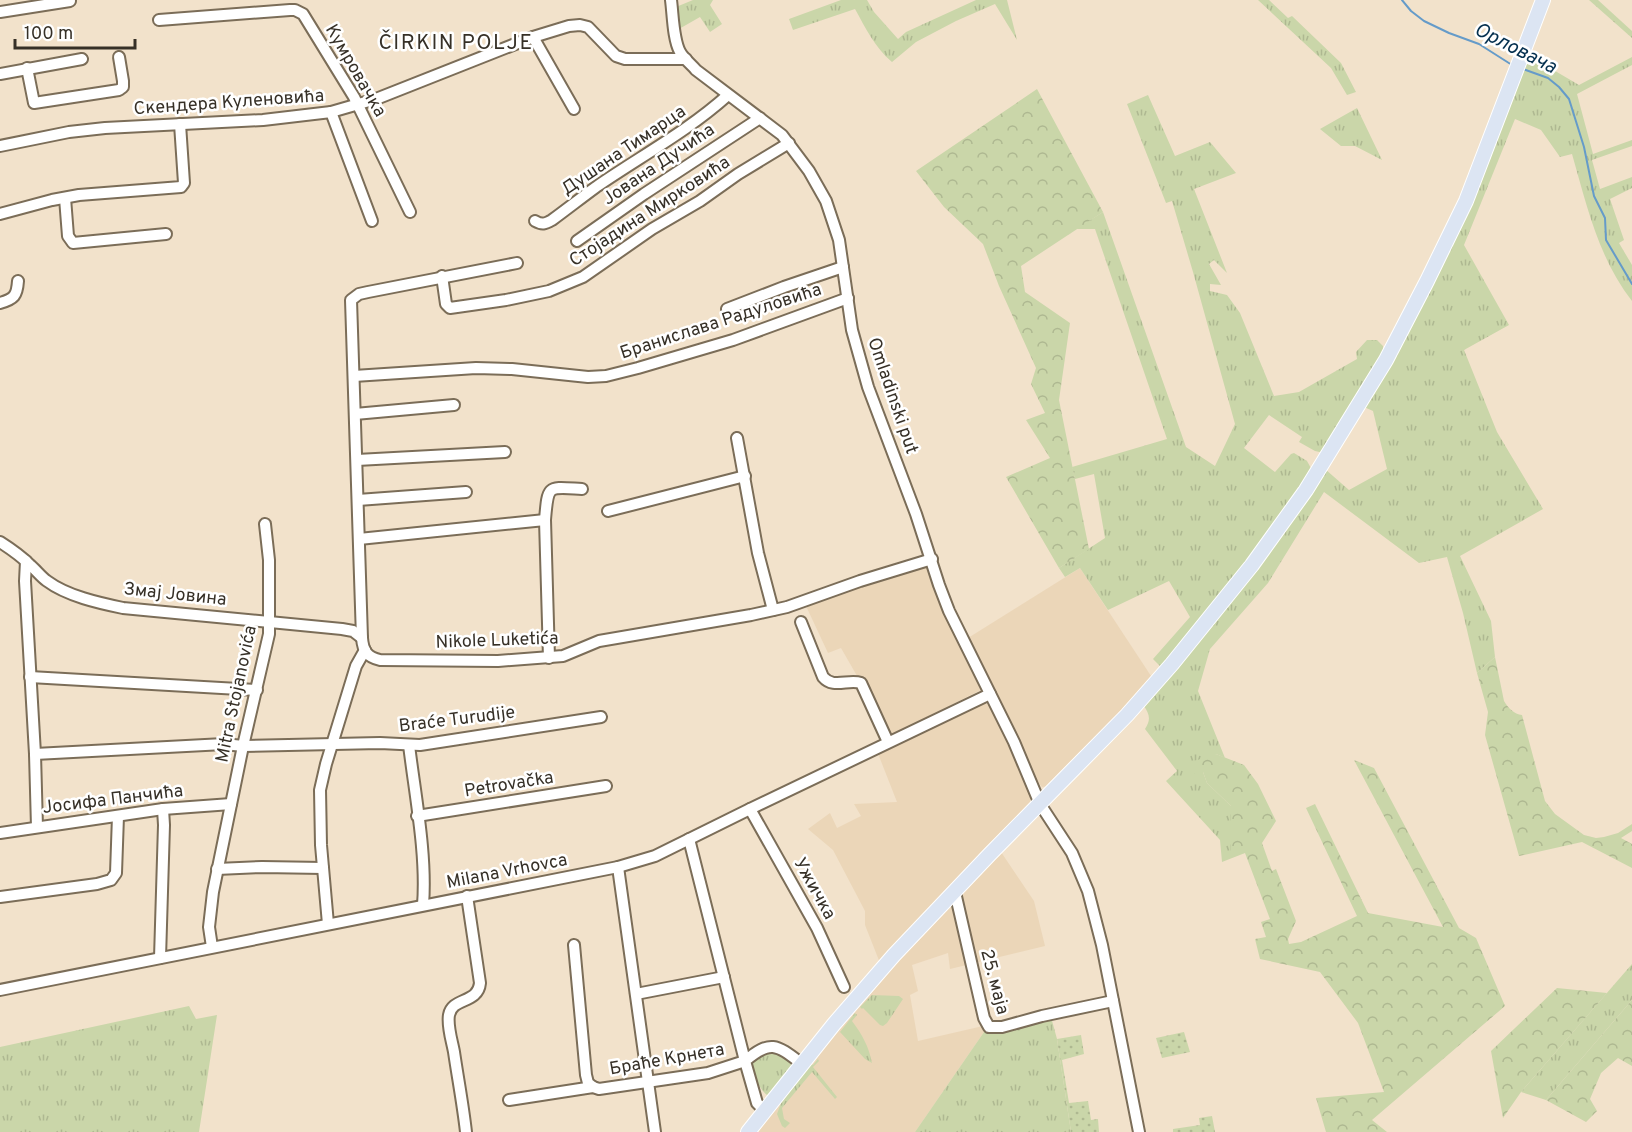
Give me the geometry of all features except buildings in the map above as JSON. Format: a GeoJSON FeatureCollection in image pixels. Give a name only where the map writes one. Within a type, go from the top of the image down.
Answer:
{"type":"FeatureCollection","features":[{"type":"Feature","properties":{"kind":"main road"},"geometry":{"type":"LineString","coordinates":[[748,1132],[866,987],[1127,715],[1172,664],[1252,565],[1306,490],[1386,360],[1466,201],[1543,0]]}},
{"type":"Feature","properties":{"kind":"street","name":"Omladinski put"},"geometry":{"type":"LineString","coordinates":[[671,0],[676,42],[680,52],[728,95],[782,135],[809,171],[826,201],[839,240],[852,330],[868,387],[947,605],[1014,742],[1040,804]]}},
{"type":"Feature","properties":{"kind":"street"},"geometry":{"type":"LineString","coordinates":[[0,12],[70,1]]}},
{"type":"Feature","properties":{"kind":"street","name":"Кумровачка"},"geometry":{"type":"LineString","coordinates":[[159,20],[296,10],[303,14],[358,105],[410,212]]}},
{"type":"Feature","properties":{"kind":"street","name":"Скендера Куленовића"},"geometry":{"type":"LineString","coordinates":[[0,146],[69,132],[105,128],[263,120],[331,112],[376,99],[533,37],[569,26],[588,27],[616,56],[625,59],[686,59]]}},
{"type":"Feature","properties":{"kind":"street"},"geometry":{"type":"LineString","coordinates":[[533,37],[574,109]]}},
{"type":"Feature","properties":{"kind":"street"},"geometry":{"type":"LineString","coordinates":[[27,68],[34,103],[119,90],[123,87],[119,57]]}},
{"type":"Feature","properties":{"kind":"street"},"geometry":{"type":"LineString","coordinates":[[0,74],[82,59]]}},
{"type":"Feature","properties":{"kind":"street","name":"Душана Тимарца"},"geometry":{"type":"LineString","coordinates":[[534,221],[544,224],[552,220],[598,186],[707,114],[728,95]]}},
{"type":"Feature","properties":{"kind":"street"},"geometry":{"type":"LineString","coordinates":[[331,112],[372,221]]}},
{"type":"Feature","properties":{"kind":"street","name":"Јована Дучића"},"geometry":{"type":"LineString","coordinates":[[577,241],[760,118]]}},
{"type":"Feature","properties":{"kind":"street"},"geometry":{"type":"LineString","coordinates":[[0,214],[65,198],[183,186],[180,124]]}},
{"type":"Feature","properties":{"kind":"street","name":"Стојадина Мирковића"},"geometry":{"type":"LineString","coordinates":[[442,276],[446,304],[450,308],[517,298],[566,285],[591,272],[637,239],[789,143]]}},
{"type":"Feature","properties":{"kind":"street"},"geometry":{"type":"LineString","coordinates":[[65,198],[68,236],[73,243],[166,234]]}},
{"type":"Feature","properties":{"kind":"street"},"geometry":{"type":"LineString","coordinates":[[328,924],[320,790],[356,666],[365,650],[362,638],[351,300],[359,294],[517,262]]}},
{"type":"Feature","properties":{"kind":"street"},"geometry":{"type":"LineString","coordinates":[[727,309],[843,267]]}},
{"type":"Feature","properties":{"kind":"street"},"geometry":{"type":"LineString","coordinates":[[0,303],[13,298],[17,291],[18,281]]}},
{"type":"Feature","properties":{"kind":"street","name":"Бранислава Радуловића"},"geometry":{"type":"LineString","coordinates":[[354,376],[476,368],[588,377],[606,376],[733,340],[848,298]]}},
{"type":"Feature","properties":{"kind":"street"},"geometry":{"type":"LineString","coordinates":[[356,414],[454,405]]}},
{"type":"Feature","properties":{"kind":"street"},"geometry":{"type":"LineString","coordinates":[[737,438],[758,553],[773,610]]}},
{"type":"Feature","properties":{"kind":"street"},"geometry":{"type":"LineString","coordinates":[[357,460],[505,452]]}},
{"type":"Feature","properties":{"kind":"street"},"geometry":{"type":"LineString","coordinates":[[608,512],[745,476]]}},
{"type":"Feature","properties":{"kind":"street"},"geometry":{"type":"LineString","coordinates":[[549,658],[545,520],[548,492],[558,488],[582,489]]}},
{"type":"Feature","properties":{"kind":"street"},"geometry":{"type":"LineString","coordinates":[[358,500],[466,492]]}},
{"type":"Feature","properties":{"kind":"street"},"geometry":{"type":"LineString","coordinates":[[359,539],[545,520]]}},
{"type":"Feature","properties":{"kind":"street","name":"Mitra Stojanovića"},"geometry":{"type":"LineString","coordinates":[[212,947],[209,927],[217,868],[269,634],[269,560],[265,524]]}},
{"type":"Feature","properties":{"kind":"street","name":"Змај Јовина"},"geometry":{"type":"LineString","coordinates":[[0,542],[26,561],[47,581],[101,604],[353,631],[362,638]]}},
{"type":"Feature","properties":{"kind":"street","name":"Nikole Luketića"},"geometry":{"type":"LineString","coordinates":[[365,650],[372,658],[380,660],[498,661],[563,656],[599,641],[773,610],[932,559]]}},
{"type":"Feature","properties":{"kind":"street"},"geometry":{"type":"LineString","coordinates":[[26,561],[25,581],[37,827]]}},
{"type":"Feature","properties":{"kind":"street"},"geometry":{"type":"LineString","coordinates":[[801,622],[823,677],[831,683],[861,683],[888,742]]}},
{"type":"Feature","properties":{"kind":"street"},"geometry":{"type":"LineString","coordinates":[[30,677],[257,690]]}},
{"type":"Feature","properties":{"kind":"street","name":"Milana Vrhovca"},"geometry":{"type":"LineString","coordinates":[[0,990],[618,867],[656,856],[990,694]]}},
{"type":"Feature","properties":{"kind":"street","name":"Braće Turudije"},"geometry":{"type":"LineString","coordinates":[[35,754],[224,744],[243,746],[380,743],[420,745],[601,717]]}},
{"type":"Feature","properties":{"kind":"street"},"geometry":{"type":"LineString","coordinates":[[409,745],[424,891],[423,905]]}},
{"type":"Feature","properties":{"kind":"street","name":"Petrovačka"},"geometry":{"type":"LineString","coordinates":[[417,816],[606,786]]}},
{"type":"Feature","properties":{"kind":"street","name":"Јосифа Панчића"},"geometry":{"type":"LineString","coordinates":[[0,833],[163,809],[231,804]]}},
{"type":"Feature","properties":{"kind":"street"},"geometry":{"type":"LineString","coordinates":[[1040,804],[1072,853],[1088,891],[1102,945],[1140,1132]]}},
{"type":"Feature","properties":{"kind":"street"},"geometry":{"type":"LineString","coordinates":[[160,958],[163,809]]}},
{"type":"Feature","properties":{"kind":"street","name":"Ужичка"},"geometry":{"type":"LineString","coordinates":[[750,809],[817,928],[844,987]]}},
{"type":"Feature","properties":{"kind":"street"},"geometry":{"type":"LineString","coordinates":[[0,897],[97,884],[111,880],[116,873],[117,866],[118,816]]}},
{"type":"Feature","properties":{"kind":"street","name":"Браће Крнета"},"geometry":{"type":"LineString","coordinates":[[510,1100],[708,1073],[745,1061],[689,839]]}},
{"type":"Feature","properties":{"kind":"street"},"geometry":{"type":"LineString","coordinates":[[618,867],[656,1132]]}},
{"type":"Feature","properties":{"kind":"street"},"geometry":{"type":"LineString","coordinates":[[217,868],[323,868]]}},
{"type":"Feature","properties":{"kind":"street","name":"25. маја"},"geometry":{"type":"LineString","coordinates":[[955,892],[984,1018],[989,1027],[1002,1027],[1113,1001]]}},
{"type":"Feature","properties":{"kind":"street"},"geometry":{"type":"LineString","coordinates":[[466,1132],[449,1016],[454,1006],[472,998],[479,989],[480,983],[467,896]]}},
{"type":"Feature","properties":{"kind":"street"},"geometry":{"type":"LineString","coordinates":[[574,945],[586,1075],[588,1083],[593,1087]]}},
{"type":"Feature","properties":{"kind":"street"},"geometry":{"type":"LineString","coordinates":[[636,994],[724,977]]}},
{"type":"Feature","properties":{"kind":"street"},"geometry":{"type":"LineString","coordinates":[[765,1111],[755,1099],[745,1061],[757,1050],[770,1046],[777,1047],[802,1064]]}},
{"type":"Feature","properties":{"kind":"shaded area"},"geometry":{"type":"Polygon","coordinates":[[[926,565],[981,690],[891,735],[841,648],[828,653],[806,606],[926,565]]]}},
{"type":"Feature","properties":{"kind":"shaded area"},"geometry":{"type":"Polygon","coordinates":[[[1080,568],[1153,679],[1049,786],[1042,787],[1037,781],[968,638],[1080,568]]]}},
{"type":"Feature","properties":{"kind":"shaded area"},"geometry":{"type":"Polygon","coordinates":[[[975,703],[991,706],[1030,790],[1030,802],[880,963],[865,925],[865,911],[833,850],[808,829],[830,813],[837,828],[861,816],[854,804],[897,802],[877,751],[975,703]]]}},
{"type":"Feature","properties":{"kind":"shaded area"},"geometry":{"type":"Polygon","coordinates":[[[1001,852],[1034,901],[1045,946],[950,969],[948,953],[912,965],[918,991],[910,995],[918,1041],[983,1026],[984,1032],[915,1132],[755,1132],[822,1048],[903,954],[1001,852]]]}},
{"type":"Feature","properties":{"kind":"green space"},"geometry":{"type":"Polygon","coordinates":[[[693,0],[713,0],[710,5],[722,24],[710,32],[700,17],[679,29],[676,7],[693,0]]]}},
{"type":"Feature","properties":{"kind":"green space"},"geometry":{"type":"Polygon","coordinates":[[[841,0],[867,0],[874,12],[898,39],[906,32],[976,0],[1007,0],[1017,40],[995,4],[916,42],[892,62],[875,44],[855,9],[793,30],[789,19],[841,0]]]}},
{"type":"Feature","properties":{"kind":"green space"},"geometry":{"type":"Polygon","coordinates":[[[1258,0],[1269,0],[1288,18],[1292,16],[1341,63],[1356,92],[1347,95],[1331,68],[1258,0]]]}},
{"type":"Feature","properties":{"kind":"green space"},"geometry":{"type":"Polygon","coordinates":[[[1589,0],[1598,0],[1632,31],[1632,38],[1589,0]]]}},
{"type":"Feature","properties":{"kind":"green space"},"geometry":{"type":"Polygon","coordinates":[[[1528,55],[1579,85],[1632,57],[1632,65],[1577,94],[1593,154],[1632,140],[1632,146],[1592,160],[1600,189],[1632,177],[1632,188],[1610,199],[1624,240],[1619,243],[1632,265],[1632,301],[1610,267],[1602,249],[1572,154],[1560,157],[1541,130],[1515,119],[1464,245],[1509,325],[1464,350],[1497,432],[1543,509],[1460,556],[1491,621],[1495,657],[1477,673],[1447,557],[1419,563],[1324,492],[1268,583],[1210,649],[1198,691],[1225,758],[1216,754],[1203,772],[1207,783],[1231,806],[1231,853],[1245,853],[1222,862],[1220,840],[1166,781],[1177,771],[1145,729],[1149,717],[1143,705],[1325,469],[1349,490],[1387,469],[1373,411],[1364,407],[1528,55]]]}},
{"type":"Feature","properties":{"kind":"green space"},"geometry":{"type":"Polygon","coordinates":[[[1037,89],[1103,212],[1021,266],[1025,292],[1070,323],[1059,400],[1089,549],[1059,568],[1006,477],[1050,458],[1026,420],[1045,413],[1031,384],[1036,368],[983,244],[944,207],[916,171],[1037,89]]]}},
{"type":"Feature","properties":{"kind":"green space"},"geometry":{"type":"Polygon","coordinates":[[[1148,95],[1175,156],[1210,142],[1236,173],[1194,189],[1227,273],[1214,260],[1209,264],[1221,285],[1210,284],[1210,291],[1227,295],[1240,313],[1274,396],[1299,392],[1357,359],[1356,352],[1367,340],[1377,340],[1383,346],[1383,352],[1360,394],[1324,453],[1299,442],[1302,437],[1269,415],[1244,448],[1275,472],[1294,453],[1307,461],[1312,470],[1287,509],[1163,669],[1153,659],[1190,617],[1169,581],[1108,610],[1080,568],[1065,577],[1059,568],[1105,538],[1094,474],[1075,479],[1072,467],[1167,439],[1095,229],[1076,229],[1103,212],[1186,447],[1215,466],[1235,424],[1172,201],[1166,203],[1127,104],[1148,95]]]}},
{"type":"Feature","properties":{"kind":"green space"},"geometry":{"type":"Polygon","coordinates":[[[1357,108],[1382,160],[1355,146],[1341,146],[1320,129],[1357,108]]]}},
{"type":"Feature","properties":{"kind":"green space"},"geometry":{"type":"Polygon","coordinates":[[[1495,657],[1504,701],[1512,710],[1522,715],[1545,801],[1555,814],[1584,835],[1604,837],[1618,833],[1632,824],[1632,831],[1621,838],[1632,844],[1632,868],[1582,842],[1519,856],[1485,735],[1488,712],[1477,673],[1495,657]]]}},
{"type":"Feature","properties":{"kind":"green space"},"geometry":{"type":"Polygon","coordinates":[[[1216,754],[1244,765],[1258,784],[1276,821],[1262,843],[1272,871],[1276,869],[1296,921],[1288,939],[1289,944],[1301,942],[1357,916],[1306,808],[1315,804],[1368,913],[1443,927],[1354,760],[1374,768],[1459,928],[1476,938],[1505,1006],[1372,1120],[1387,1132],[1326,1132],[1316,1098],[1384,1092],[1358,1023],[1320,972],[1260,959],[1255,939],[1266,937],[1261,922],[1270,919],[1245,853],[1231,854],[1231,806],[1207,783],[1203,772],[1195,774],[1188,763],[1216,754]]]}},
{"type":"Feature","properties":{"kind":"green space"},"geometry":{"type":"Polygon","coordinates":[[[1632,964],[1632,1000],[1546,1100],[1521,1092],[1632,964]]]}},
{"type":"Feature","properties":{"kind":"green space"},"geometry":{"type":"Polygon","coordinates":[[[1557,988],[1607,993],[1521,1092],[1503,1118],[1491,1051],[1557,988]]]}},
{"type":"Feature","properties":{"kind":"green space"},"geometry":{"type":"Polygon","coordinates":[[[872,995],[899,996],[903,999],[883,1026],[860,1007],[872,995]]]}},
{"type":"Feature","properties":{"kind":"green space"},"geometry":{"type":"Polygon","coordinates":[[[1632,1000],[1632,1066],[1618,1058],[1601,1073],[1590,1099],[1597,1111],[1586,1122],[1546,1100],[1632,1000]]]}},
{"type":"Feature","properties":{"kind":"green space"},"geometry":{"type":"Polygon","coordinates":[[[189,1006],[196,1019],[217,1015],[199,1132],[0,1132],[0,1047],[189,1006]]]}},
{"type":"Feature","properties":{"kind":"green space"},"geometry":{"type":"Polygon","coordinates":[[[855,1013],[857,1015],[852,1021],[865,1041],[872,1063],[865,1059],[840,1032],[855,1013]]]}},
{"type":"Feature","properties":{"kind":"green space"},"geometry":{"type":"Polygon","coordinates":[[[1051,1017],[1057,1039],[1071,1132],[915,1132],[984,1032],[1051,1017]]]}},
{"type":"Feature","properties":{"kind":"green space"},"geometry":{"type":"Polygon","coordinates":[[[1184,1032],[1190,1052],[1162,1058],[1156,1038],[1184,1032]]]}},
{"type":"Feature","properties":{"kind":"green space"},"geometry":{"type":"Polygon","coordinates":[[[1081,1035],[1084,1054],[1062,1060],[1069,1103],[1088,1101],[1091,1120],[1098,1119],[1099,1132],[1071,1132],[1057,1039],[1081,1035]]]}},
{"type":"Feature","properties":{"kind":"green space"},"geometry":{"type":"Polygon","coordinates":[[[775,1051],[791,1064],[791,1067],[767,1095],[760,1088],[752,1064],[756,1055],[775,1051]]]}},
{"type":"Feature","properties":{"kind":"green space"},"geometry":{"type":"Polygon","coordinates":[[[818,1059],[819,1061],[813,1067],[837,1097],[835,1099],[812,1072],[782,1108],[784,1119],[790,1123],[785,1128],[777,1114],[781,1103],[811,1064],[813,1065],[818,1059]]]}},
{"type":"Feature","properties":{"kind":"green space"},"geometry":{"type":"Polygon","coordinates":[[[1212,1116],[1215,1132],[1173,1132],[1173,1129],[1200,1125],[1199,1118],[1212,1116]]]}},
{"type":"Feature","properties":{"kind":"waterway","name":"Орловача"},"geometry":{"type":"LineString","coordinates":[[1402,0],[1424,21],[1479,44],[1512,65]]}},
{"type":"Feature","properties":{"kind":"waterway","name":"Орловача"},"geometry":{"type":"LineString","coordinates":[[1523,69],[1548,78],[1569,99],[1584,147],[1594,196],[1605,218],[1606,240],[1632,284]]}},
{"type":"Feature","properties":{"kind":"district","name":"ČIRKIN POLJE"},"geometry":{"type":"Point","coordinates":[456,43]}}]}
